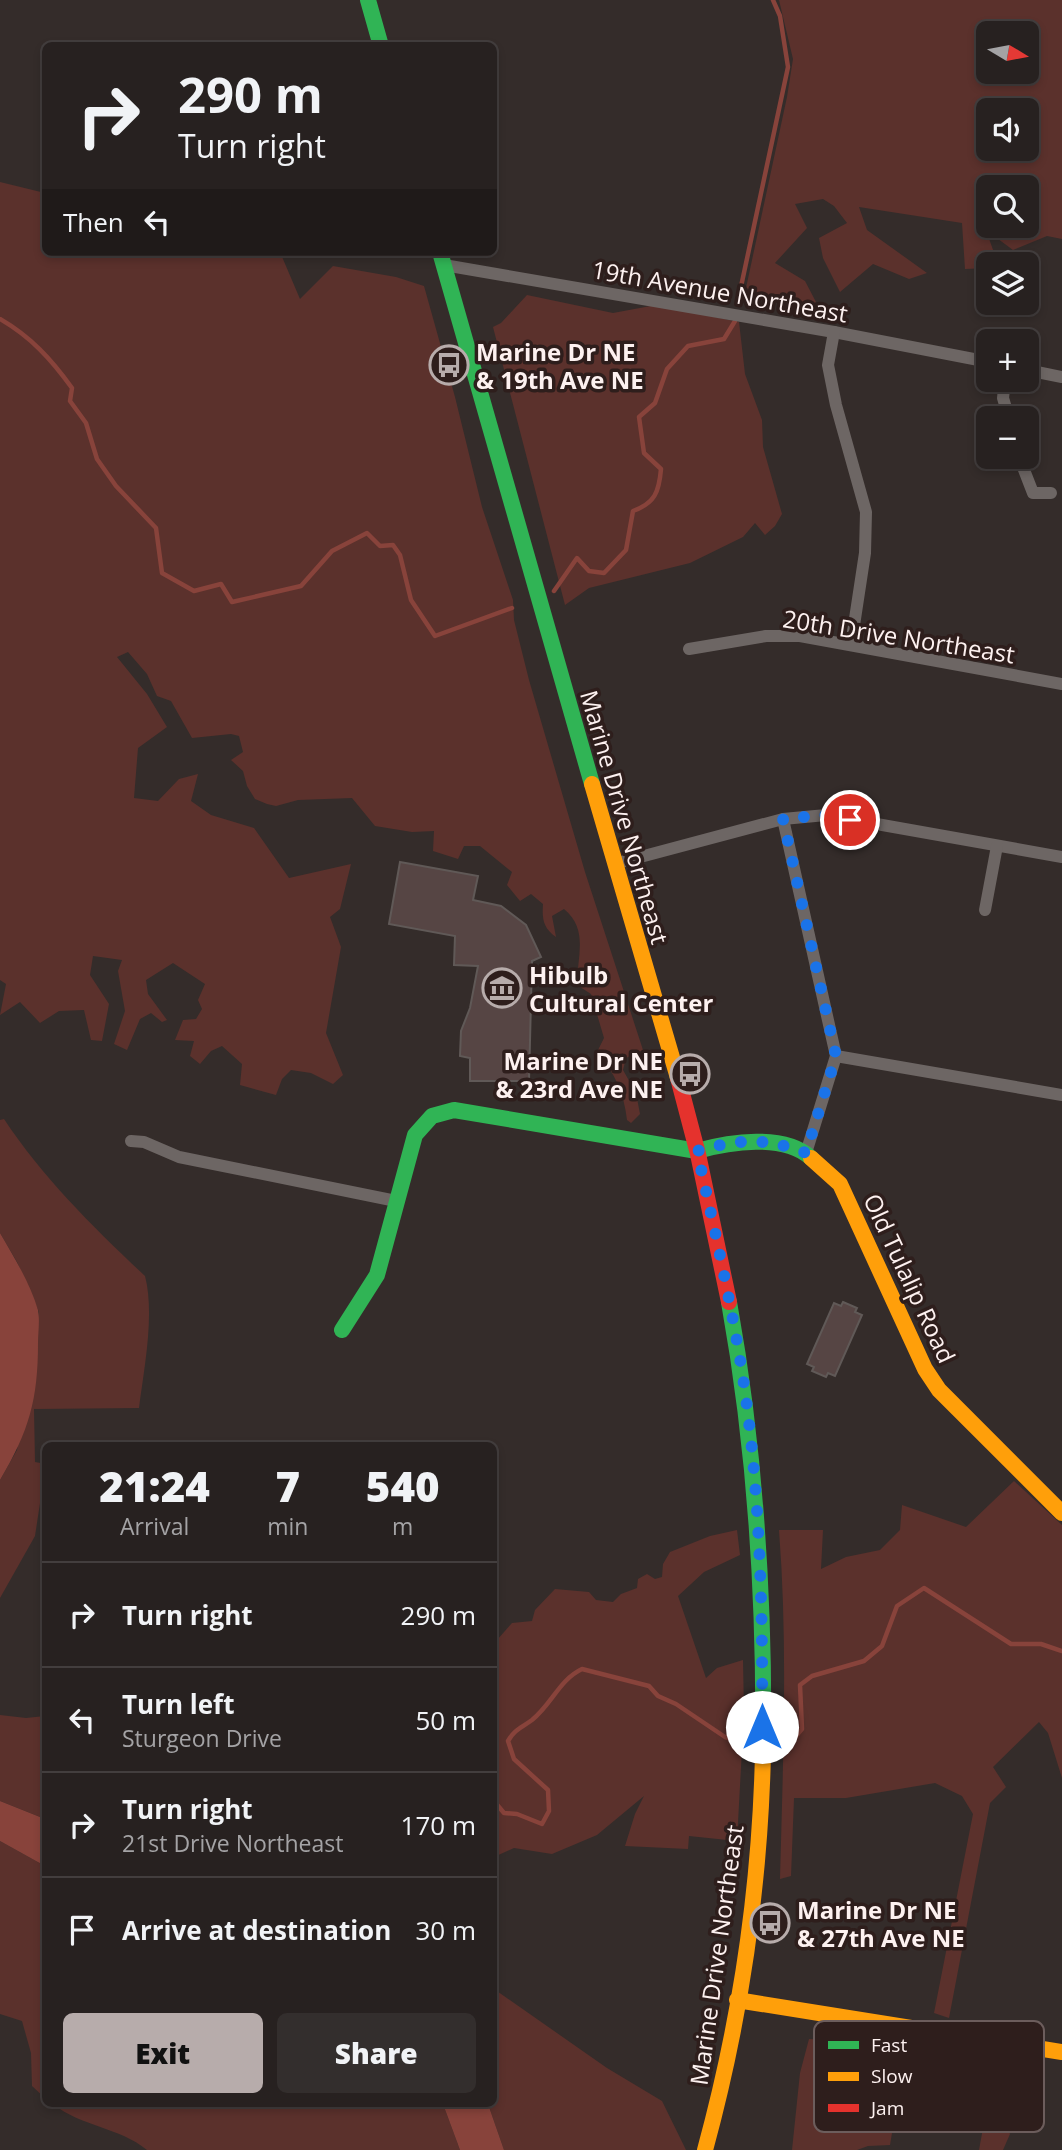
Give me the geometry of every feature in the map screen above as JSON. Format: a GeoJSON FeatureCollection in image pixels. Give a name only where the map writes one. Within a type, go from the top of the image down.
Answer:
{"type":"FeatureCollection","features":[{"type":"Feature","properties":{"kind":"main road"},"geometry":{"type":"LineString","coordinates":[[368,0],[380,42]]}},
{"type":"Feature","properties":{"kind":"main road","name":"Marine Drive Northeast"},"geometry":{"type":"LineString","coordinates":[[442,258],[697,1151],[741,1366],[758,1533],[763,1651],[759,1820],[750,1914],[726,2069],[707,2144]]}},
{"type":"Feature","properties":{"kind":"main road"},"geometry":{"type":"LineString","coordinates":[[342,1330],[377,1275],[411,1143],[427,1117],[442,1111],[454,1110],[697,1151],[733,1141],[768,1142],[806,1153]]}},
{"type":"Feature","properties":{"kind":"main road","name":"Old Tulalip Road"},"geometry":{"type":"LineString","coordinates":[[806,1153],[840,1184],[925,1369],[939,1390],[1062,1513]]}},
{"type":"Feature","properties":{"kind":"main road"},"geometry":{"type":"LineString","coordinates":[[737,2000],[868,2021]]}},
{"type":"Feature","properties":{"kind":"main road"},"geometry":{"type":"LineString","coordinates":[[1044,2049],[1062,2052]]}},
{"type":"Feature","properties":{"kind":"street","name":"19th Avenue Northeast"},"geometry":{"type":"LineString","coordinates":[[442,258],[976,359]]}},
{"type":"Feature","properties":{"kind":"street"},"geometry":{"type":"LineString","coordinates":[[834,332],[828,365],[836,405],[866,512],[865,553],[851,645]]}},
{"type":"Feature","properties":{"kind":"street"},"geometry":{"type":"LineString","coordinates":[[1039,372],[1062,377]]}},
{"type":"Feature","properties":{"kind":"street"},"geometry":{"type":"LineString","coordinates":[[1024,469],[1033,493],[1051,493]]}},
{"type":"Feature","properties":{"kind":"street","name":"20th Drive Northeast"},"geometry":{"type":"LineString","coordinates":[[689,649],[766,636],[800,636],[1062,684]]}},
{"type":"Feature","properties":{"kind":"street"},"geometry":{"type":"LineString","coordinates":[[614,864],[783,819],[826,815],[1062,857]]}},
{"type":"Feature","properties":{"kind":"street"},"geometry":{"type":"LineString","coordinates":[[783,819],[836,1056],[806,1153]]}},
{"type":"Feature","properties":{"kind":"street"},"geometry":{"type":"LineString","coordinates":[[985,910],[997,846]]}},
{"type":"Feature","properties":{"kind":"street"},"geometry":{"type":"LineString","coordinates":[[836,1056],[1062,1095]]}},
{"type":"Feature","properties":{"kind":"street"},"geometry":{"type":"LineString","coordinates":[[131,1141],[144,1142],[179,1157],[396,1201]]}},
{"type":"Feature","properties":{"kind":"shaded area"},"geometry":{"type":"Polygon","coordinates":[[[779,0],[1062,0],[1062,239],[1047,236],[1013,250],[997,238],[1039,238],[1039,175],[976,175],[976,238],[989,238],[994,252],[976,252],[976,269],[965,269],[962,223],[859,207],[867,230],[927,273],[909,279],[873,264],[840,292],[823,258],[819,238],[847,223],[834,206],[823,199],[795,204],[807,228],[775,263],[805,281],[816,302],[802,310],[746,288],[793,59],[779,0]]]}},
{"type":"Feature","properties":{"kind":"shaded area"},"geometry":{"type":"Polygon","coordinates":[[[0,182],[42,192],[42,256],[282,256],[300,299],[333,266],[396,277],[424,286],[482,507],[513,600],[514,620],[529,680],[585,872],[643,1050],[626,1058],[623,1070],[636,1093],[640,1114],[631,1123],[627,1120],[618,1084],[597,1052],[604,1038],[591,994],[577,985],[579,935],[572,917],[564,909],[552,916],[556,937],[544,923],[543,904],[531,894],[520,901],[507,885],[512,872],[480,846],[464,846],[458,859],[433,851],[434,831],[412,832],[375,826],[352,798],[298,800],[276,806],[255,799],[247,786],[243,771],[231,760],[243,752],[239,736],[231,734],[192,738],[171,701],[157,696],[147,674],[128,652],[117,657],[147,694],[167,727],[138,748],[134,798],[158,801],[179,779],[198,774],[191,801],[211,815],[254,828],[289,878],[351,864],[340,909],[330,917],[341,947],[326,1033],[343,1075],[333,1084],[311,1073],[291,1070],[282,1079],[276,1095],[240,1085],[242,1064],[222,1046],[211,1051],[200,1064],[190,1056],[194,1041],[175,1040],[183,1020],[196,1019],[202,1009],[198,1000],[205,984],[173,963],[146,980],[148,994],[167,1020],[162,1022],[151,1013],[140,1019],[127,1050],[114,1044],[125,1011],[118,971],[122,960],[93,956],[90,975],[109,1004],[102,1041],[91,1040],[84,1010],[59,1011],[40,1023],[20,1002],[0,1015],[6,984],[0,980],[0,182]]]}},
{"type":"Feature","properties":{"kind":"shaded area"},"geometry":{"type":"Polygon","coordinates":[[[527,295],[613,313],[656,305],[739,322],[745,374],[762,420],[763,447],[782,514],[775,526],[765,535],[755,523],[743,537],[690,563],[589,588],[565,605],[493,327],[501,323],[527,295]]]}},
{"type":"Feature","properties":{"kind":"shaded area"},"geometry":{"type":"Polygon","coordinates":[[[4,1119],[35,1162],[88,1221],[145,1276],[149,1307],[148,1342],[139,1408],[34,1409],[35,1462],[42,1463],[42,1490],[35,1536],[0,1598],[0,1480],[17,1450],[39,1312],[17,1262],[0,1233],[0,1120],[4,1119]]]}},
{"type":"Feature","properties":{"kind":"shaded area"},"geometry":{"type":"Polygon","coordinates":[[[0,1233],[31,1290],[39,1322],[34,1398],[25,1430],[0,1480],[0,1233]]]}},
{"type":"Feature","properties":{"kind":"shaded area"},"geometry":{"type":"Polygon","coordinates":[[[1014,1481],[1062,1525],[1062,1778],[1048,1733],[1039,1722],[993,1767],[1006,1787],[990,1803],[949,2018],[934,2013],[973,1814],[962,1796],[935,1783],[846,1798],[794,1798],[791,1876],[780,1879],[784,1661],[779,1530],[823,1530],[821,1569],[846,1557],[880,1550],[900,1530],[902,1505],[966,1527],[1014,1481]]]}},
{"type":"Feature","properties":{"kind":"shaded area"},"geometry":{"type":"Polygon","coordinates":[[[737,1530],[740,1555],[704,1572],[678,1596],[706,1678],[717,1668],[743,1660],[744,1712],[737,1841],[689,1836],[688,1849],[625,1846],[644,1796],[597,1835],[552,1854],[514,1848],[497,1856],[497,1640],[512,1623],[532,1621],[535,1610],[555,1589],[589,1592],[596,1600],[613,1602],[621,1594],[637,1588],[638,1579],[647,1574],[655,1579],[662,1577],[663,1564],[670,1552],[710,1536],[737,1530]]]}},
{"type":"Feature","properties":{"kind":"shaded area"},"geometry":{"type":"Polygon","coordinates":[[[0,1715],[26,1718],[42,1716],[42,1818],[0,1801],[0,1715]]]}},
{"type":"Feature","properties":{"kind":"shaded area"},"geometry":{"type":"Polygon","coordinates":[[[0,1801],[42,1818],[42,1864],[0,1841],[0,1801]]]}},
{"type":"Feature","properties":{"kind":"shaded area"},"geometry":{"type":"Polygon","coordinates":[[[0,1841],[42,1864],[42,2095],[32,2086],[31,2053],[22,2021],[0,2014],[0,1841]]]}},
{"type":"Feature","properties":{"kind":"shaded area"},"geometry":{"type":"Polygon","coordinates":[[[497,1991],[607,2068],[662,2101],[686,2150],[504,2150],[489,2107],[497,2107],[497,1991]]]}},
{"type":"Feature","properties":{"kind":"shaded area"},"geometry":{"type":"Polygon","coordinates":[[[809,2039],[814,2039],[814,2132],[889,2132],[892,2133],[890,2145],[868,2146],[857,2150],[792,2150],[800,2073],[809,2039]]]}},
{"type":"Feature","properties":{"kind":"shaded area"},"geometry":{"type":"Polygon","coordinates":[[[57,2107],[444,2107],[460,2150],[147,2150],[125,2136],[57,2107]]]}},
{"type":"Feature","properties":{"kind":"shaded area"},"geometry":{"type":"Polygon","coordinates":[[[444,2107],[489,2107],[504,2150],[460,2150],[444,2107]]]}},
{"type":"Feature","properties":{"kind":"shaded area"},"geometry":{"type":"Polygon","coordinates":[[[982,2132],[1009,2132],[1003,2150],[979,2150],[982,2132]]]}},
{"type":"Feature","properties":{"kind":"building","name":"Hibulb Cultural Center"},"geometry":{"type":"Polygon","coordinates":[[[400,862],[478,876],[473,900],[501,906],[526,925],[541,957],[532,961],[529,1081],[470,1081],[470,1058],[460,1056],[461,1031],[470,1008],[478,966],[454,965],[455,936],[389,924],[400,862]]]}},
{"type":"Feature","properties":{"kind":"building"},"geometry":{"type":"Polygon","coordinates":[[[843,1302],[857,1308],[855,1312],[862,1315],[835,1376],[828,1373],[826,1377],[812,1371],[814,1367],[807,1364],[834,1303],[841,1306],[843,1302]]]}},
{"type":"Feature","properties":{"kind":"waterway"},"geometry":{"type":"LineString","coordinates":[[739,296],[788,67],[780,16],[773,0]]}},
{"type":"Feature","properties":{"kind":"waterway"},"geometry":{"type":"LineString","coordinates":[[0,319],[40,349],[72,388],[70,401],[86,423],[97,459],[116,486],[156,528],[162,573],[194,591],[221,584],[232,602],[301,586],[332,551],[367,533],[380,546],[393,545],[400,555],[411,600],[435,636],[512,608]]}},
{"type":"Feature","properties":{"kind":"waterway"},"geometry":{"type":"LineString","coordinates":[[554,591],[577,558],[589,571],[604,573],[626,550],[633,511],[655,496],[661,469],[644,453],[639,417],[655,403],[667,369],[688,346],[724,339],[735,321]]}},
{"type":"Feature","properties":{"kind":"waterway"},"geometry":{"type":"LineString","coordinates":[[767,1749],[785,1749],[802,1729],[800,1685],[812,1676],[864,1661],[882,1646],[897,1606],[924,1588],[1011,1644],[1041,1644],[1062,1651]]}},
{"type":"Feature","properties":{"kind":"waterway"},"geometry":{"type":"LineString","coordinates":[[497,1805],[504,1813],[517,1814],[542,1824],[549,1811],[548,1790],[514,1759],[508,1741],[516,1731],[539,1714],[567,1679],[582,1669],[649,1686],[658,1696],[676,1704],[725,1737],[759,1747]]}},
{"type":"Feature","properties":{"kind":"traffic: fast"},"geometry":{"type":"LineString","coordinates":[[368,0],[380,42]]}},
{"type":"Feature","properties":{"kind":"traffic: fast"},"geometry":{"type":"LineString","coordinates":[[441,256],[592,784]]}},
{"type":"Feature","properties":{"kind":"traffic: fast"},"geometry":{"type":"LineString","coordinates":[[342,1330],[377,1275],[415,1135],[432,1116],[454,1110],[697,1151],[740,1143],[772,1142],[800,1150],[811,1158]]}},
{"type":"Feature","properties":{"kind":"traffic: fast"},"geometry":{"type":"LineString","coordinates":[[729,1302],[746,1414],[757,1527],[763,1753]]}},
{"type":"Feature","properties":{"kind":"traffic: slow"},"geometry":{"type":"LineString","coordinates":[[592,784],[678,1078]]}},
{"type":"Feature","properties":{"kind":"traffic: slow"},"geometry":{"type":"LineString","coordinates":[[811,1158],[840,1184],[925,1369],[939,1390],[1062,1513]]}},
{"type":"Feature","properties":{"kind":"traffic: slow"},"geometry":{"type":"LineString","coordinates":[[705,2150],[728,2053],[746,1953],[758,1853],[763,1753]]}},
{"type":"Feature","properties":{"kind":"traffic: slow"},"geometry":{"type":"LineString","coordinates":[[737,2000],[868,2021]]}},
{"type":"Feature","properties":{"kind":"traffic: slow"},"geometry":{"type":"LineString","coordinates":[[1044,2049],[1062,2052]]}},
{"type":"Feature","properties":{"kind":"traffic: jam"},"geometry":{"type":"LineString","coordinates":[[678,1078],[698,1154],[729,1302]]}},
{"type":"Feature","properties":{"kind":"place","name":"Marine Dr NE & 19th Ave NE"},"geometry":{"type":"Point","coordinates":[449,365]}},
{"type":"Feature","properties":{"kind":"place","name":"Hibulb Cultural Center"},"geometry":{"type":"Point","coordinates":[502,988]}},
{"type":"Feature","properties":{"kind":"place","name":"Marine Dr NE & 23rd Ave NE"},"geometry":{"type":"Point","coordinates":[690,1074]}},
{"type":"Feature","properties":{"kind":"place","name":"Marine Dr NE & 27th Ave NE"},"geometry":{"type":"Point","coordinates":[770,1923]}},
{"type":"Feature","properties":{"kind":"route"},"geometry":{"type":"LineString","coordinates":[[762,1727],[761,1580],[751,1439],[727,1287],[697,1151],[733,1141],[768,1142],[806,1153],[836,1056],[783,819],[826,815],[850,820]]}}]}
